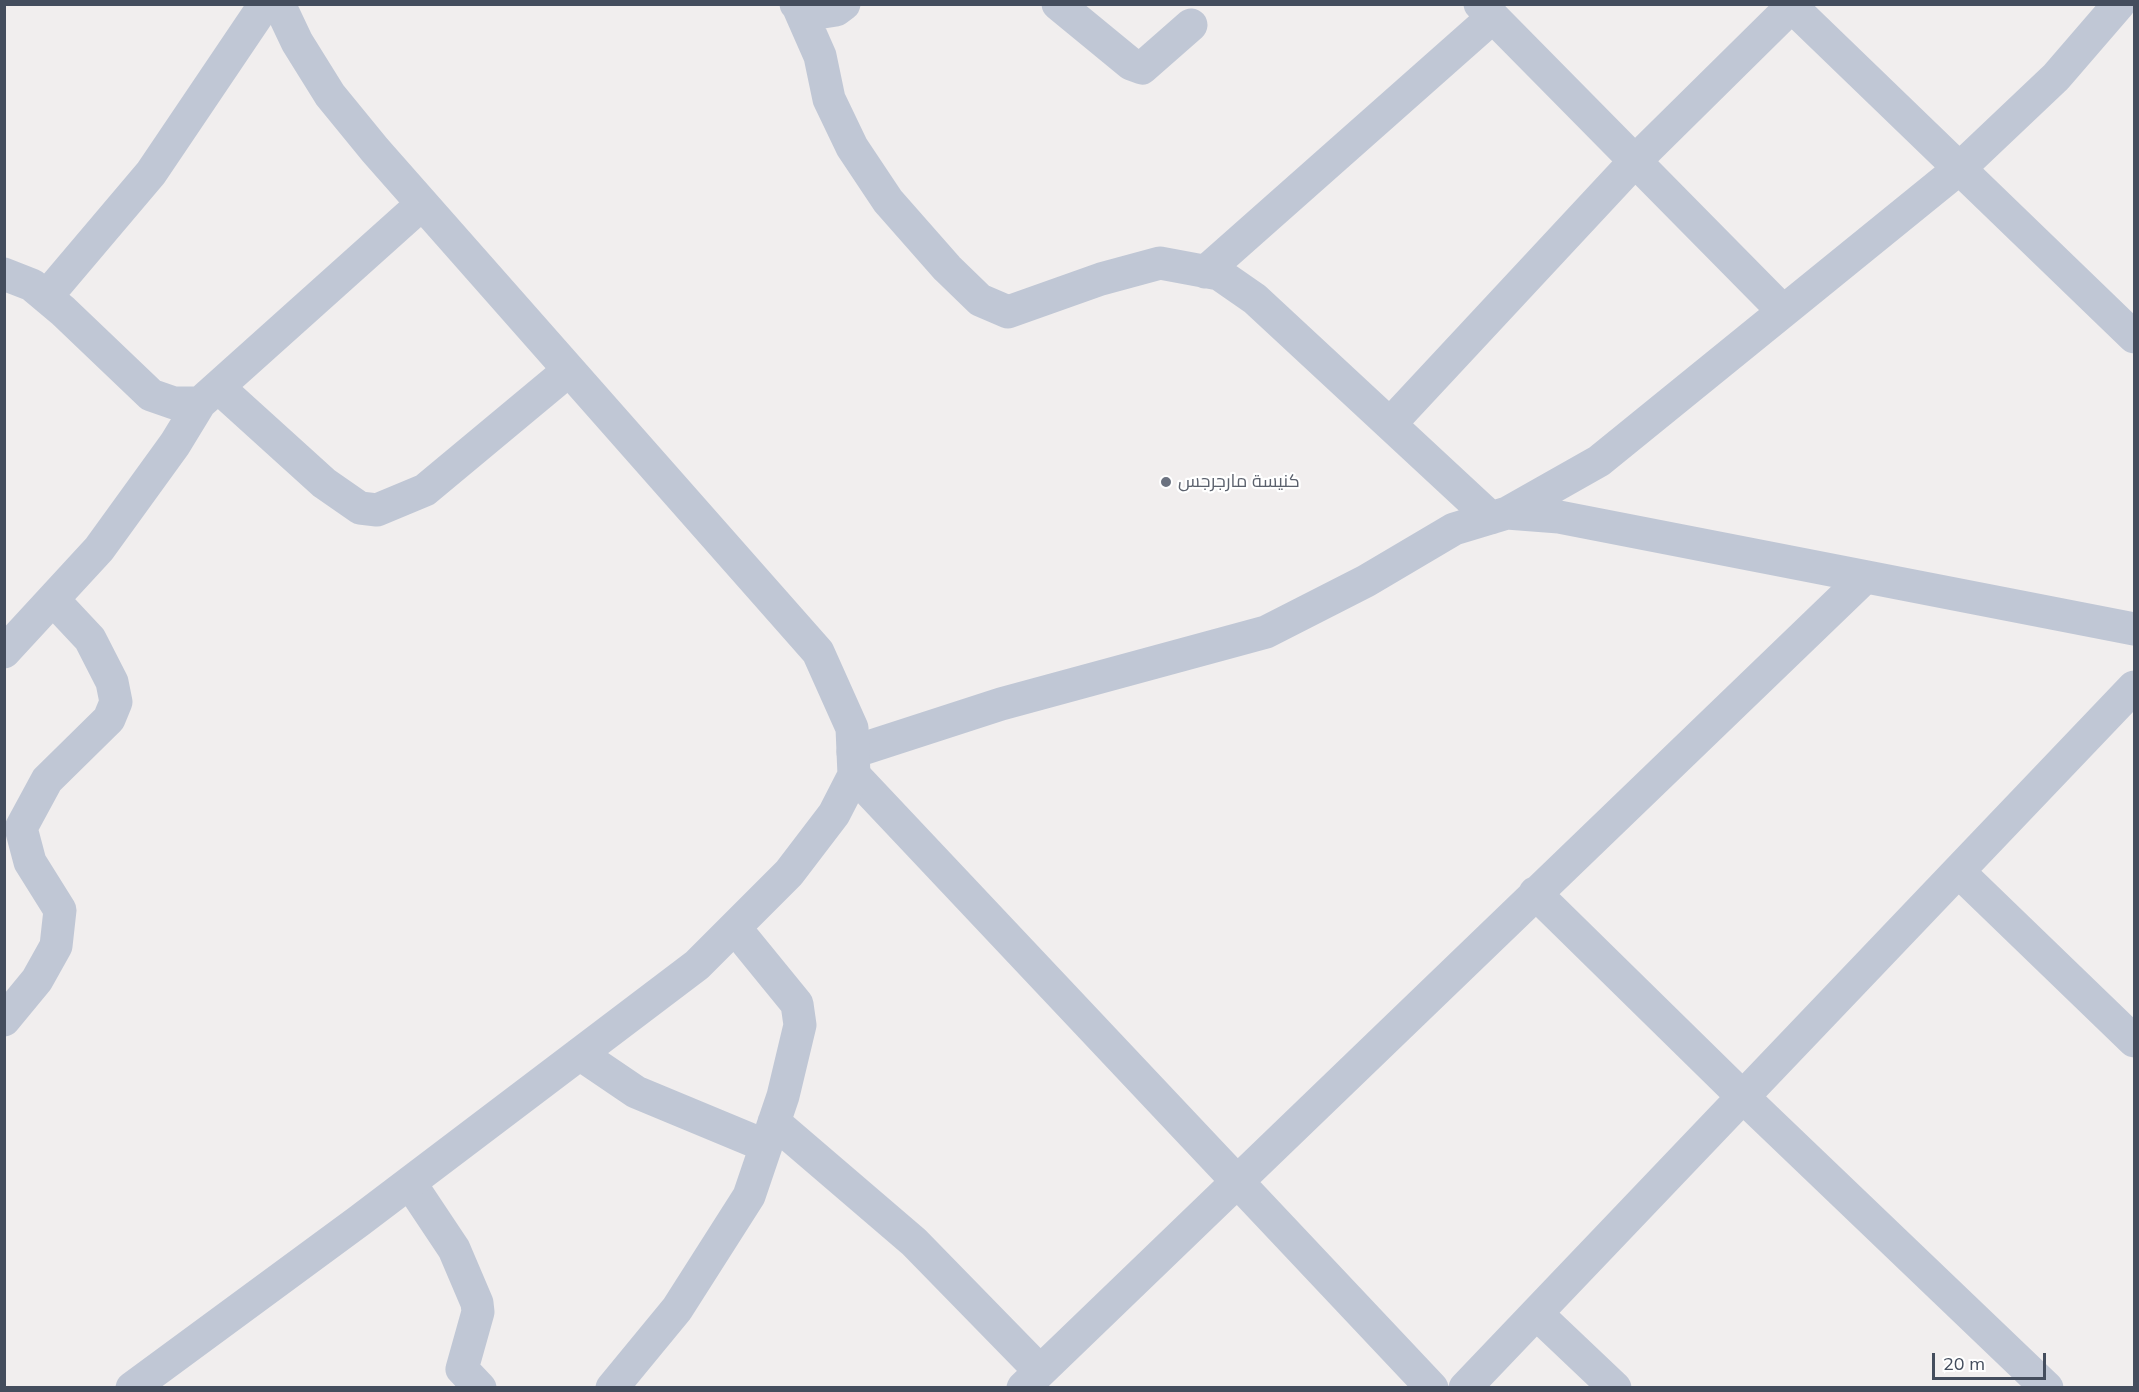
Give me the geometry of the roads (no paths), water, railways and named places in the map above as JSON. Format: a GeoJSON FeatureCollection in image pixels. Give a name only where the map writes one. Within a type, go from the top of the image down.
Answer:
{"type":"FeatureCollection","features":[{"type":"Feature","properties":{"kind":"street"},"geometry":{"type":"LineString","coordinates":[[46,297],[151,173],[266,4]]}},
{"type":"Feature","properties":{"kind":"street"},"geometry":{"type":"LineString","coordinates":[[132,1388],[410,1183],[697,965],[789,873],[834,814],[853,764],[852,728],[818,652],[568,371],[330,95],[297,42],[279,4]]}},
{"type":"Feature","properties":{"kind":"street"},"geometry":{"type":"LineString","coordinates":[[797,5],[817,13],[836,10],[844,4]]}},
{"type":"Feature","properties":{"kind":"street"},"geometry":{"type":"LineString","coordinates":[[1059,4],[1131,64],[1142,68],[1191,25]]}},
{"type":"Feature","properties":{"kind":"street"},"geometry":{"type":"LineString","coordinates":[[853,764],[1001,704],[1266,632],[1366,581],[1454,529],[1499,516],[1599,461],[1960,168],[2056,77],[2119,4]]}},
{"type":"Feature","properties":{"kind":"street"},"geometry":{"type":"LineString","coordinates":[[797,5],[820,56],[829,99],[852,147],[888,201],[947,268],[980,300],[1008,312],[1101,279],[1160,263],[1219,274],[1255,299],[1390,424],[1499,516],[1559,518],[2134,629]]}},
{"type":"Feature","properties":{"kind":"street"},"geometry":{"type":"LineString","coordinates":[[1390,424],[1636,160],[1791,5],[2134,337]]}},
{"type":"Feature","properties":{"kind":"street"},"geometry":{"type":"LineString","coordinates":[[1205,272],[1487,11],[1782,311]]}},
{"type":"Feature","properties":{"kind":"street"},"geometry":{"type":"LineString","coordinates":[[4,652],[99,549],[209,395],[422,204]]}},
{"type":"Feature","properties":{"kind":"street"},"geometry":{"type":"LineString","coordinates":[[4,274],[32,285],[151,395],[174,403],[209,395]]}},
{"type":"Feature","properties":{"kind":"street"},"geometry":{"type":"LineString","coordinates":[[209,395],[360,508],[376,510],[425,490],[568,371]]}},
{"type":"Feature","properties":{"kind":"street"},"geometry":{"type":"LineString","coordinates":[[580,1054],[636,1092],[770,1134],[914,1242],[1032,1379],[1864,578]]}},
{"type":"Feature","properties":{"kind":"street"},"geometry":{"type":"LineString","coordinates":[[4,1020],[37,980],[57,946],[60,910],[30,862],[13,821],[46,780],[110,719],[116,702],[112,682],[90,639],[60,607],[51,601]]}},
{"type":"Feature","properties":{"kind":"street"},"geometry":{"type":"LineString","coordinates":[[1465,1388],[2134,687]]}},
{"type":"Feature","properties":{"kind":"street"},"geometry":{"type":"LineString","coordinates":[[853,764],[1432,1388]]}},
{"type":"Feature","properties":{"kind":"street"},"geometry":{"type":"LineString","coordinates":[[1959,872],[2134,1041]]}},
{"type":"Feature","properties":{"kind":"street"},"geometry":{"type":"LineString","coordinates":[[1535,893],[1744,1098],[2047,1388]]}},
{"type":"Feature","properties":{"kind":"street"},"geometry":{"type":"LineString","coordinates":[[612,1388],[677,1309],[749,1196],[770,1134],[800,1025],[797,1004],[735,928]]}},
{"type":"Feature","properties":{"kind":"street"},"geometry":{"type":"LineString","coordinates":[[410,1183],[454,1250],[477,1303],[478,1312],[462,1369],[480,1388]]}},
{"type":"Feature","properties":{"kind":"street"},"geometry":{"type":"LineString","coordinates":[[1537,1314],[1615,1388]]}},
{"type":"Feature","properties":{"kind":"place","name":"كنيسة مارجرجس"},"geometry":{"type":"Point","coordinates":[1166,482]}}]}
